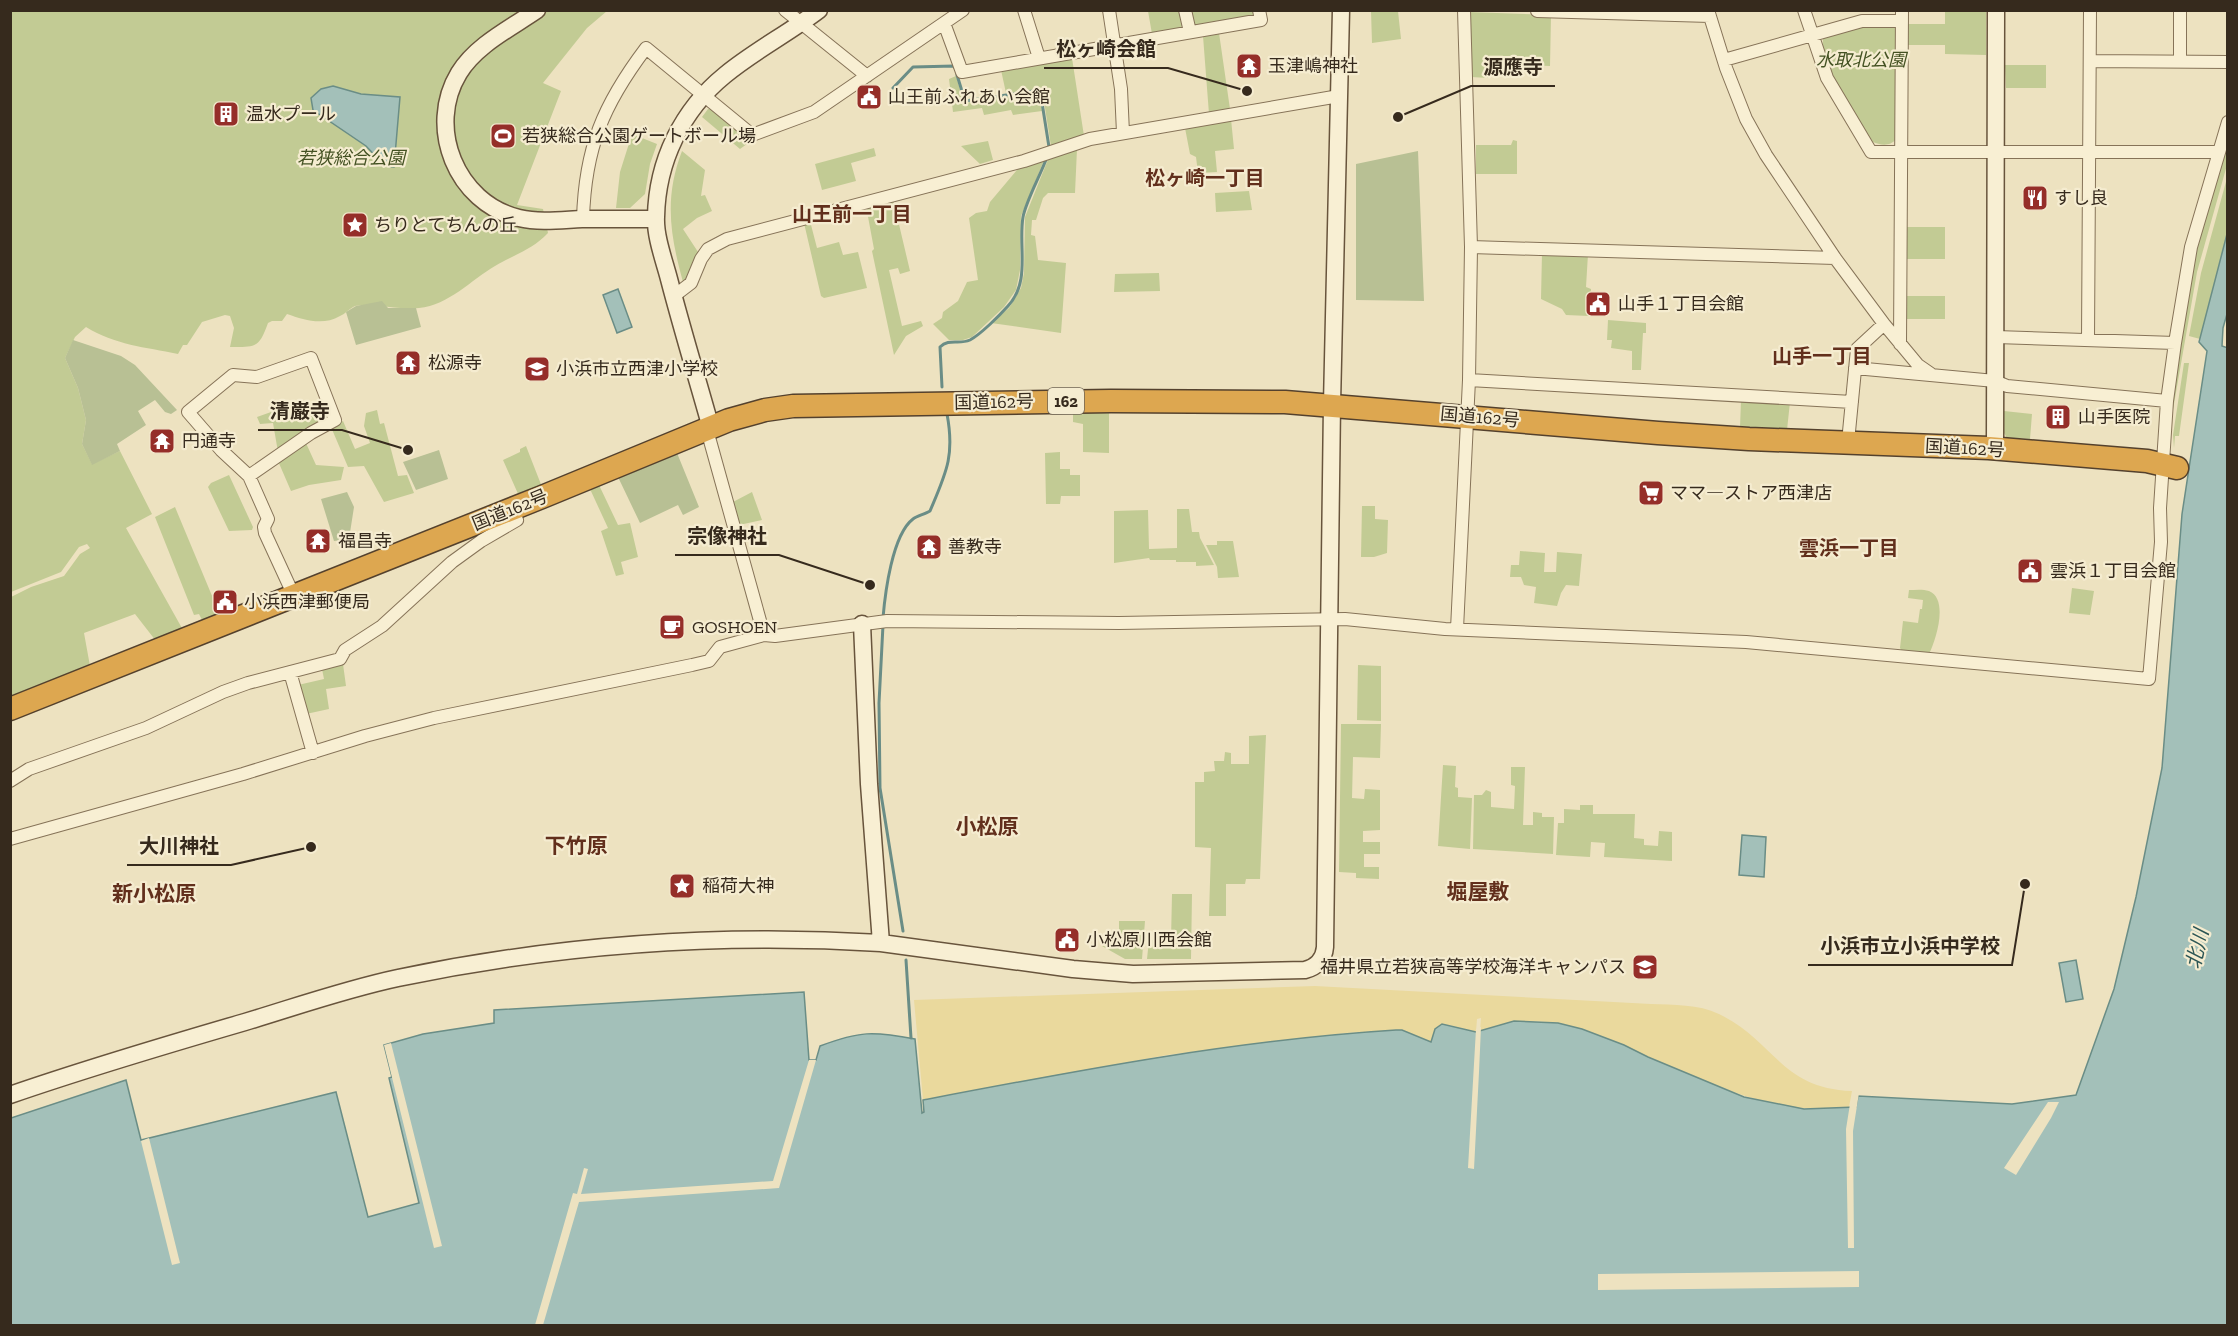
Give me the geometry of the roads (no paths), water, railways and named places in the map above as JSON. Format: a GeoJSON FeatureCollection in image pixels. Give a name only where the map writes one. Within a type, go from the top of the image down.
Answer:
{"type":"FeatureCollection","features":[{"type":"Feature","properties":{"kind":"highway","name":"国道162号"},"geometry":{"type":"LineString","coordinates":[[10,709],[745,415],[793,406],[1169,400],[1332,404],[1658,433],[1995,449],[2147,461],[2170,467]]}},
{"type":"Feature","properties":{"kind":"street"},"geometry":{"type":"LineString","coordinates":[[537,10],[478,51],[459,72],[446,104],[445,128],[453,162],[465,183],[485,202],[498,211],[518,218],[542,221],[655,219]]}},
{"type":"Feature","properties":{"kind":"street"},"geometry":{"type":"LineString","coordinates":[[785,10],[867,75]]}},
{"type":"Feature","properties":{"kind":"street"},"geometry":{"type":"LineString","coordinates":[[764,636],[655,219],[660,177],[670,145],[704,95],[726,74],[819,10]]}},
{"type":"Feature","properties":{"kind":"street"},"geometry":{"type":"LineString","coordinates":[[583,219],[584,186],[599,126],[616,91],[646,48],[752,135],[814,112],[963,10]]}},
{"type":"Feature","properties":{"kind":"street"},"geometry":{"type":"LineString","coordinates":[[1024,10],[1039,58]]}},
{"type":"Feature","properties":{"kind":"street"},"geometry":{"type":"LineString","coordinates":[[1109,10],[1121,89],[1124,133]]}},
{"type":"Feature","properties":{"kind":"street"},"geometry":{"type":"LineString","coordinates":[[1185,10],[1190,32]]}},
{"type":"Feature","properties":{"kind":"street"},"geometry":{"type":"LineString","coordinates":[[944,23],[962,72],[1261,20],[1259,10]]}},
{"type":"Feature","properties":{"kind":"street"},"geometry":{"type":"LineString","coordinates":[[10,1095],[334,994],[399,978],[565,950],[744,940],[817,940],[881,944],[1064,968],[1133,974],[1300,971],[1315,967],[1322,958],[1325,947],[1332,404],[1341,10]]}},
{"type":"Feature","properties":{"kind":"street"},"geometry":{"type":"LineString","coordinates":[[1457,629],[1468,416],[1471,247],[1464,10]]}},
{"type":"Feature","properties":{"kind":"street"},"geometry":{"type":"LineString","coordinates":[[1537,10],[1709,13],[1746,119],[1766,154],[1835,258],[1884,324],[1918,365],[1931,374]]}},
{"type":"Feature","properties":{"kind":"street"},"geometry":{"type":"LineString","coordinates":[[1804,10],[1827,78],[1871,152],[2219,152]]}},
{"type":"Feature","properties":{"kind":"street"},"geometry":{"type":"LineString","coordinates":[[1995,449],[1996,10]]}},
{"type":"Feature","properties":{"kind":"street"},"geometry":{"type":"LineString","coordinates":[[2088,340],[2091,151],[2090,10]]}},
{"type":"Feature","properties":{"kind":"street"},"geometry":{"type":"LineString","coordinates":[[2180,10],[2180,60]]}},
{"type":"Feature","properties":{"kind":"street"},"geometry":{"type":"LineString","coordinates":[[1724,60],[1862,21],[1902,16],[1900,344]]}},
{"type":"Feature","properties":{"kind":"street"},"geometry":{"type":"LineString","coordinates":[[2091,61],[2228,62]]}},
{"type":"Feature","properties":{"kind":"street"},"geometry":{"type":"LineString","coordinates":[[674,296],[691,283],[708,249],[727,240],[1024,161],[1090,139],[1339,96]]}},
{"type":"Feature","properties":{"kind":"street"},"geometry":{"type":"LineString","coordinates":[[10,839],[434,718],[695,665],[709,661],[720,647],[764,636],[883,622],[1119,623],[1367,620],[1457,629],[1746,642],[2149,679],[2161,542],[2160,508],[2170,467],[2167,401],[2175,343],[2192,247],[2228,122]]}},
{"type":"Feature","properties":{"kind":"street"},"geometry":{"type":"LineString","coordinates":[[1471,247],[1835,258]]}},
{"type":"Feature","properties":{"kind":"street"},"geometry":{"type":"LineString","coordinates":[[1848,442],[1857,349],[1884,324]]}},
{"type":"Feature","properties":{"kind":"street"},"geometry":{"type":"LineString","coordinates":[[1996,337],[2175,343]]}},
{"type":"Feature","properties":{"kind":"street"},"geometry":{"type":"LineString","coordinates":[[249,476],[311,433],[335,420],[311,358],[257,377],[233,375],[188,412],[221,450],[249,476],[268,519],[264,527],[265,533],[294,596]]}},
{"type":"Feature","properties":{"kind":"street"},"geometry":{"type":"LineString","coordinates":[[1855,368],[1916,375],[1931,374],[1995,381],[2007,386],[2167,401]]}},
{"type":"Feature","properties":{"kind":"street"},"geometry":{"type":"LineString","coordinates":[[1469,380],[1852,402]]}},
{"type":"Feature","properties":{"kind":"street"},"geometry":{"type":"LineString","coordinates":[[10,780],[29,769],[146,728],[223,693],[263,678],[339,659],[345,650],[382,626],[452,562],[481,541],[517,520],[513,509]]}},
{"type":"Feature","properties":{"kind":"street"},"geometry":{"type":"LineString","coordinates":[[862,624],[869,784],[881,944]]}},
{"type":"Feature","properties":{"kind":"street"},"geometry":{"type":"LineString","coordinates":[[290,672],[313,753]]}},
{"type":"Feature","properties":{"kind":"water"},"geometry":{"type":"Polygon","coordinates":[[[333,86],[361,94],[400,97],[394,167],[385,166],[366,146],[313,110],[311,98],[321,89],[333,86]]]}},
{"type":"Feature","properties":{"kind":"water","name":"北川"},"geometry":{"type":"Polygon","coordinates":[[[2227,234],[2227,314],[2222,346],[2228,348],[2227,1325],[11,1326],[11,1118],[126,1080],[141,1140],[336,1092],[368,1217],[419,1203],[389,1078],[392,1077],[384,1045],[423,1034],[494,1023],[494,1010],[804,992],[809,1060],[816,1060],[820,1046],[846,1037],[877,1034],[915,1039],[922,1113],[924,1112],[923,1100],[1158,1058],[1277,1041],[1396,1030],[1402,1030],[1431,1042],[1435,1029],[1442,1024],[1476,1032],[1514,1021],[1558,1023],[1582,1029],[1744,1097],[1804,1109],[1856,1107],[1858,1096],[2012,1104],[2076,1095],[2114,989],[2136,897],[2162,768],[2182,514],[2207,351],[2199,342],[2227,234]]]}},
{"type":"Feature","properties":{"kind":"water"},"geometry":{"type":"Polygon","coordinates":[[[618,289],[632,327],[617,333],[603,295],[618,289]]]}},
{"type":"Feature","properties":{"kind":"water"},"geometry":{"type":"Polygon","coordinates":[[[1742,835],[1766,837],[1764,877],[1739,875],[1742,835]]]}},
{"type":"Feature","properties":{"kind":"water"},"geometry":{"type":"Polygon","coordinates":[[[2076,960],[2083,999],[2066,1002],[2059,963],[2076,960]]]}},
{"type":"Feature","properties":{"kind":"waterway"},"geometry":{"type":"LineString","coordinates":[[893,88],[913,67],[954,66],[955,68]]}},
{"type":"Feature","properties":{"kind":"waterway"},"geometry":{"type":"LineString","coordinates":[[957,75],[965,101],[1040,90],[1049,147]]}},
{"type":"Feature","properties":{"kind":"waterway"},"geometry":{"type":"LineString","coordinates":[[942,387],[940,347],[947,343],[970,340],[1000,315],[1015,296],[1022,275],[1023,217],[1047,157]]}},
{"type":"Feature","properties":{"kind":"waterway"},"geometry":{"type":"LineString","coordinates":[[883,618],[891,566],[900,538],[913,519],[930,511],[945,475],[950,442],[947,414]]}},
{"type":"Feature","properties":{"kind":"waterway"},"geometry":{"type":"LineString","coordinates":[[883,625],[879,703],[880,788],[903,931]]}},
{"type":"Feature","properties":{"kind":"waterway"},"geometry":{"type":"LineString","coordinates":[[906,960],[911,1038]]}},
{"type":"Feature","properties":{"kind":"place","name":"玉津嶋神社"},"geometry":{"type":"Point","coordinates":[1249,66]}},
{"type":"Feature","properties":{"kind":"place","name":"松ヶ崎会館"},"geometry":{"type":"Point","coordinates":[1247,91]}},
{"type":"Feature","properties":{"kind":"place","name":"山王前ふれあい会館"},"geometry":{"type":"Point","coordinates":[869,97]}},
{"type":"Feature","properties":{"kind":"place","name":"温水プール"},"geometry":{"type":"Point","coordinates":[226,114]}},
{"type":"Feature","properties":{"kind":"place","name":"源應寺"},"geometry":{"type":"Point","coordinates":[1398,117]}},
{"type":"Feature","properties":{"kind":"place","name":"若狭総合公園ゲートボール場"},"geometry":{"type":"Point","coordinates":[503,136]}},
{"type":"Feature","properties":{"kind":"place","name":"すし良"},"geometry":{"type":"Point","coordinates":[2035,198]}},
{"type":"Feature","properties":{"kind":"place","name":"ちりとてちんの丘"},"geometry":{"type":"Point","coordinates":[355,225]}},
{"type":"Feature","properties":{"kind":"place","name":"山手１丁目会館"},"geometry":{"type":"Point","coordinates":[1598,304]}},
{"type":"Feature","properties":{"kind":"place","name":"松源寺"},"geometry":{"type":"Point","coordinates":[408,363]}},
{"type":"Feature","properties":{"kind":"place","name":"小浜市立西津小学校"},"geometry":{"type":"Point","coordinates":[537,369]}},
{"type":"Feature","properties":{"kind":"place","name":"山手医院"},"geometry":{"type":"Point","coordinates":[2058,417]}},
{"type":"Feature","properties":{"kind":"place","name":"円通寺"},"geometry":{"type":"Point","coordinates":[162,441]}},
{"type":"Feature","properties":{"kind":"place","name":"清巌寺"},"geometry":{"type":"Point","coordinates":[408,450]}},
{"type":"Feature","properties":{"kind":"place","name":"ママ―ストア西津店"},"geometry":{"type":"Point","coordinates":[1651,493]}},
{"type":"Feature","properties":{"kind":"place","name":"福昌寺"},"geometry":{"type":"Point","coordinates":[318,541]}},
{"type":"Feature","properties":{"kind":"place","name":"善教寺"},"geometry":{"type":"Point","coordinates":[929,547]}},
{"type":"Feature","properties":{"kind":"place","name":"雲浜１丁目会館"},"geometry":{"type":"Point","coordinates":[2030,571]}},
{"type":"Feature","properties":{"kind":"place","name":"宗像神社"},"geometry":{"type":"Point","coordinates":[870,585]}},
{"type":"Feature","properties":{"kind":"place","name":"小浜西津郵便局"},"geometry":{"type":"Point","coordinates":[225,602]}},
{"type":"Feature","properties":{"kind":"place","name":"GOSHOEN"},"geometry":{"type":"Point","coordinates":[672,627]}},
{"type":"Feature","properties":{"kind":"place","name":"大川神社"},"geometry":{"type":"Point","coordinates":[311,847]}},
{"type":"Feature","properties":{"kind":"place","name":"小浜市立小浜中学校"},"geometry":{"type":"Point","coordinates":[2025,884]}},
{"type":"Feature","properties":{"kind":"place","name":"稲荷大神"},"geometry":{"type":"Point","coordinates":[682,886]}},
{"type":"Feature","properties":{"kind":"place","name":"小松原川西会館"},"geometry":{"type":"Point","coordinates":[1067,940]}},
{"type":"Feature","properties":{"kind":"place","name":"福井県立若狭高等学校海洋キャンパス"},"geometry":{"type":"Point","coordinates":[1645,967]}},
{"type":"Feature","properties":{"kind":"district","name":"松ヶ崎一丁目"},"geometry":{"type":"Point","coordinates":[1205,178]}},
{"type":"Feature","properties":{"kind":"district","name":"山王前一丁目"},"geometry":{"type":"Point","coordinates":[852,214]}},
{"type":"Feature","properties":{"kind":"district","name":"山手一丁目"},"geometry":{"type":"Point","coordinates":[1822,356]}},
{"type":"Feature","properties":{"kind":"district","name":"雲浜一丁目"},"geometry":{"type":"Point","coordinates":[1849,548]}},
{"type":"Feature","properties":{"kind":"district","name":"小松原"},"geometry":{"type":"Point","coordinates":[987,827]}},
{"type":"Feature","properties":{"kind":"district","name":"下竹原"},"geometry":{"type":"Point","coordinates":[576,846]}},
{"type":"Feature","properties":{"kind":"district","name":"堀屋敷"},"geometry":{"type":"Point","coordinates":[1478,892]}},
{"type":"Feature","properties":{"kind":"district","name":"新小松原"},"geometry":{"type":"Point","coordinates":[154,894]}},
{"type":"Feature","properties":{"kind":"park label","name":"水取北公園"},"geometry":{"type":"Point","coordinates":[1861,60]}},
{"type":"Feature","properties":{"kind":"park label","name":"若狭総合公園"},"geometry":{"type":"Point","coordinates":[351,158]}}]}
